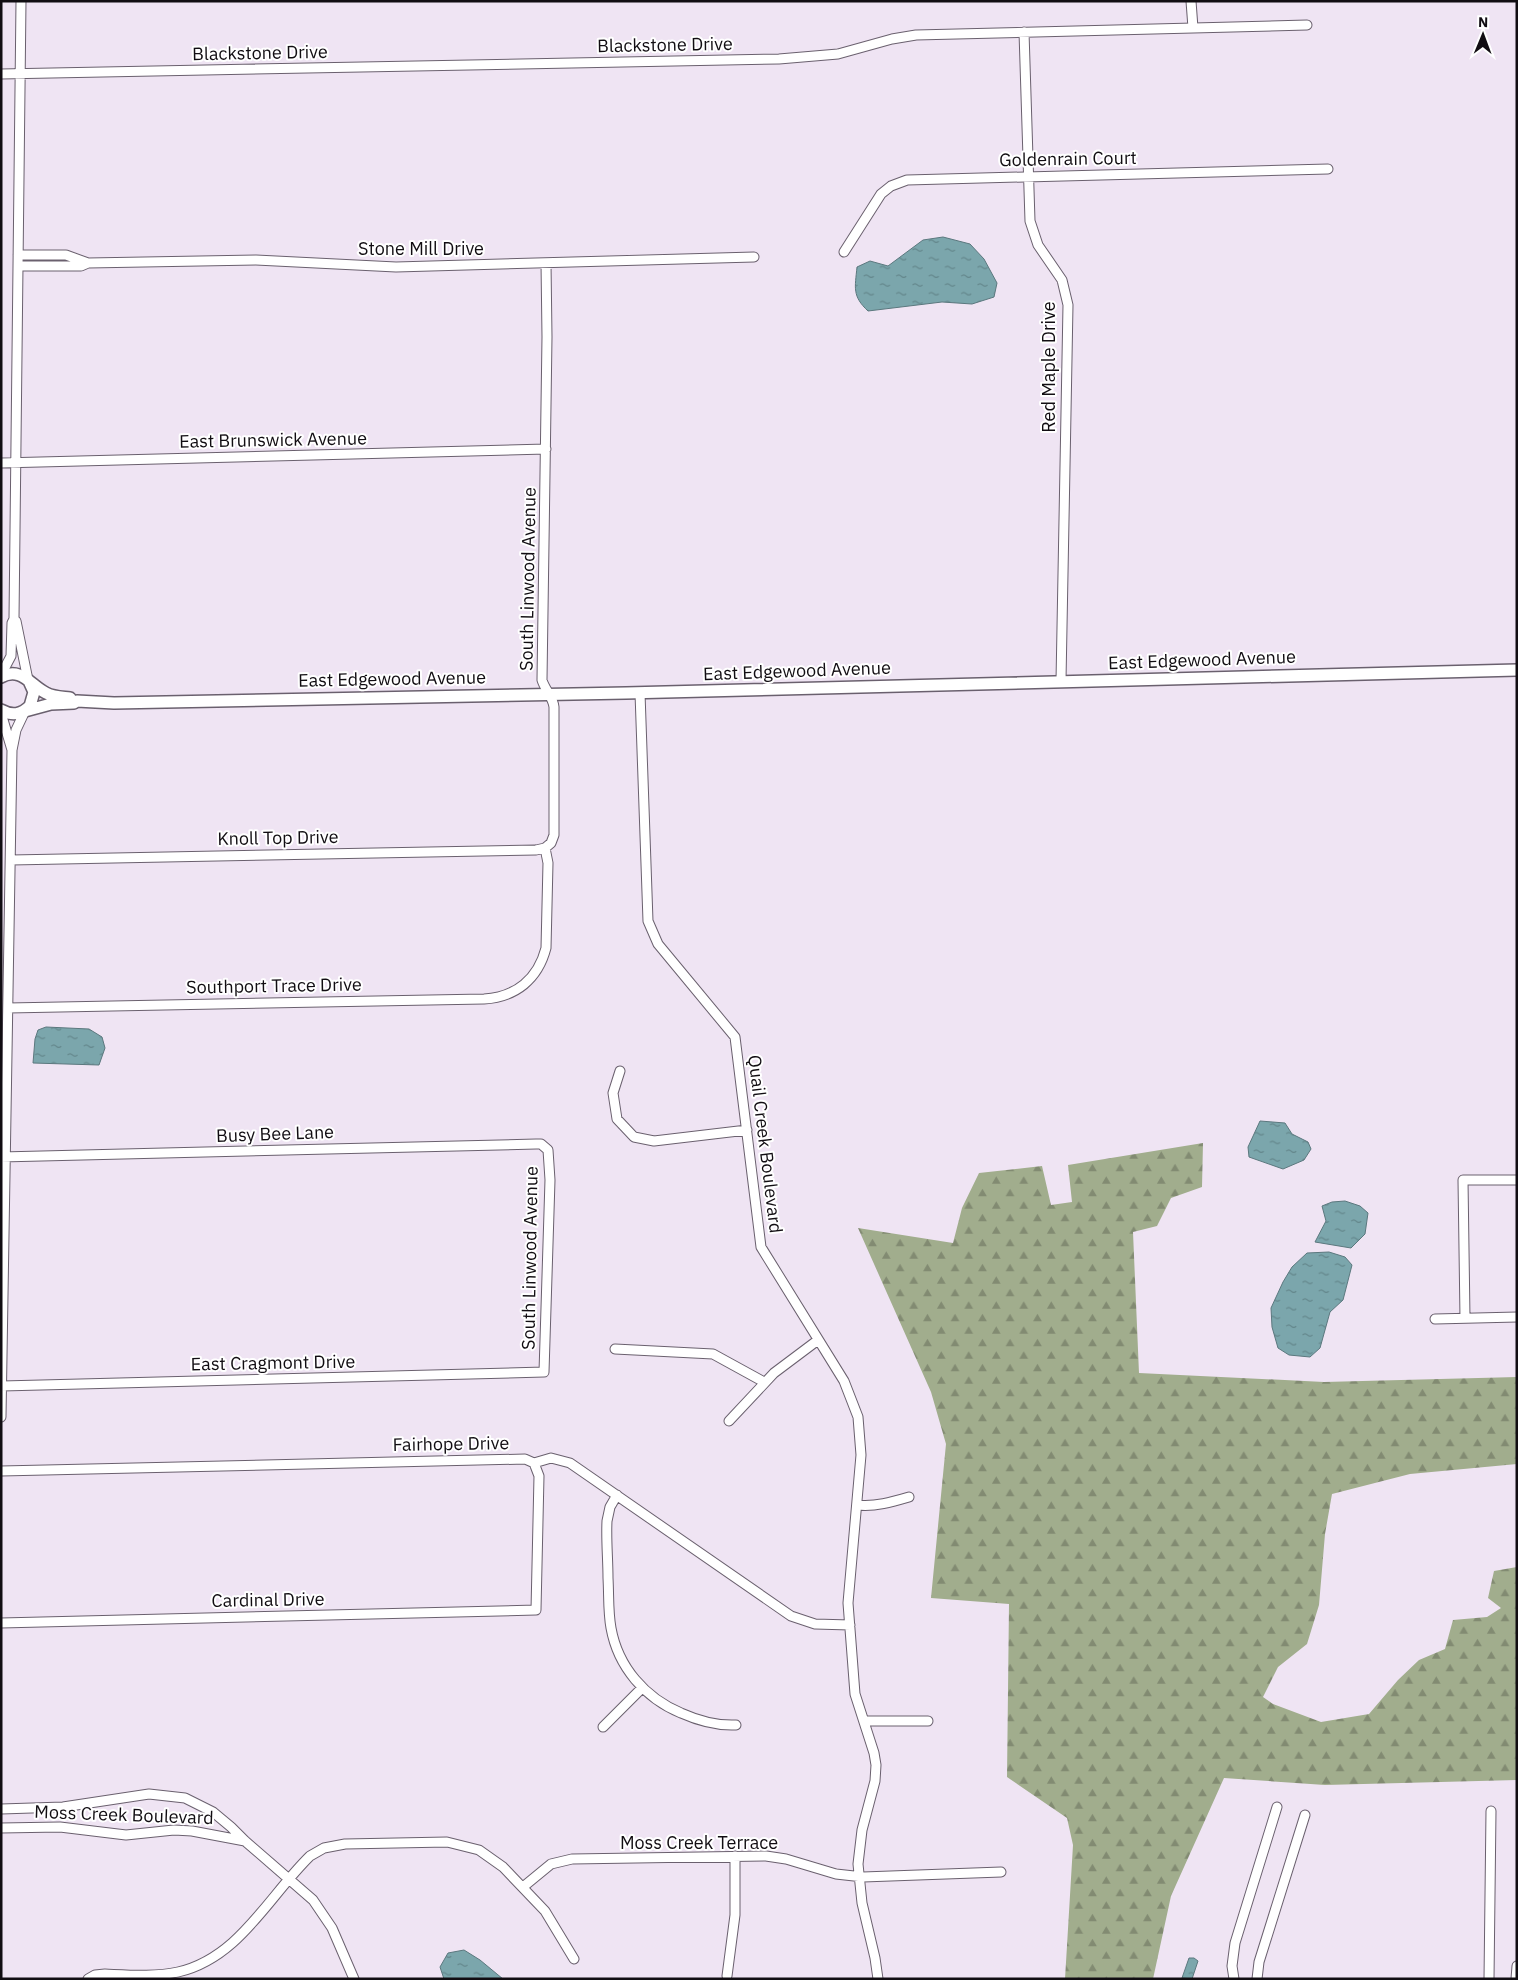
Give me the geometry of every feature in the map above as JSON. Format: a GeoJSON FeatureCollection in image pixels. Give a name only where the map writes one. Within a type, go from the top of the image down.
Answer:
{"type":"FeatureCollection","features":[{"type":"Feature","properties":{"kind":"main road","name":"East Edgewood Avenue"},"geometry":{"type":"LineString","coordinates":[[28,680],[47,694],[74,698],[78,701],[114,703],[640,693],[1517,670]]}},
{"type":"Feature","properties":{"kind":"main road"},"geometry":{"type":"LineString","coordinates":[[1,676],[15,673],[22,675],[33,687],[33,700],[25,711]]}},
{"type":"Feature","properties":{"kind":"main road","name":"East Edgewood Avenue"},"geometry":{"type":"LineString","coordinates":[[1,712],[13,715],[51,704],[74,704],[78,701]]}},
{"type":"Feature","properties":{"kind":"street"},"geometry":{"type":"LineString","coordinates":[[1,676],[11,656],[12,623],[14,619],[21,1]]}},
{"type":"Feature","properties":{"kind":"street"},"geometry":{"type":"LineString","coordinates":[[1191,1],[1192,28]]}},
{"type":"Feature","properties":{"kind":"street","name":"Blackstone Drive"},"geometry":{"type":"LineString","coordinates":[[1,74],[779,59],[838,54],[892,39],[916,35],[1307,25]]}},
{"type":"Feature","properties":{"kind":"street","name":"Red Maple Drive"},"geometry":{"type":"LineString","coordinates":[[1024,32],[1029,212],[1032,229],[1042,253],[1062,280],[1068,306],[1061,681]]}},
{"type":"Feature","properties":{"kind":"street","name":"Goldenrain Court"},"geometry":{"type":"LineString","coordinates":[[844,252],[881,194],[891,186],[907,180],[1328,169]]}},
{"type":"Feature","properties":{"kind":"street","name":"Stone Mill Drive"},"geometry":{"type":"LineString","coordinates":[[18,255],[66,255],[88,263],[256,260],[377,267],[754,257]]}},
{"type":"Feature","properties":{"kind":"street","name":"Stone Mill Drive"},"geometry":{"type":"LineString","coordinates":[[18,266],[81,266],[88,263]]}},
{"type":"Feature","properties":{"kind":"street","name":"South Linwood Avenue"},"geometry":{"type":"LineString","coordinates":[[533,976],[543,958],[547,939],[548,863],[545,848],[551,843],[554,835],[554,707],[553,701],[542,680],[546,450],[546,263]]}},
{"type":"Feature","properties":{"kind":"street","name":"East Brunswick Avenue"},"geometry":{"type":"LineString","coordinates":[[1,463],[546,450]]}},
{"type":"Feature","properties":{"kind":"street"},"geometry":{"type":"LineString","coordinates":[[14,619],[17,622],[20,646],[28,680]]}},
{"type":"Feature","properties":{"kind":"street","name":"Quail Creek Boulevard"},"geometry":{"type":"LineString","coordinates":[[640,693],[648,921],[658,944],[735,1037],[761,1247],[844,1381],[858,1417],[861,1451],[848,1592],[855,1694],[874,1753],[876,1772],[862,1830],[859,1876],[862,1903],[878,1979]]}},
{"type":"Feature","properties":{"kind":"street"},"geometry":{"type":"LineString","coordinates":[[1,1417],[12,750],[16,730],[25,711]]}},
{"type":"Feature","properties":{"kind":"street"},"geometry":{"type":"LineString","coordinates":[[1,712],[12,750]]}},
{"type":"Feature","properties":{"kind":"street","name":"Knoll Top Drive"},"geometry":{"type":"LineString","coordinates":[[11,860],[527,850],[545,848]]}},
{"type":"Feature","properties":{"kind":"street","name":"Southport Trace Drive"},"geometry":{"type":"LineString","coordinates":[[8,1008],[484,999],[498,998],[512,993],[533,976]]}},
{"type":"Feature","properties":{"kind":"street"},"geometry":{"type":"LineString","coordinates":[[620,1071],[613,1094],[617,1119],[634,1137],[654,1141],[747,1130]]}},
{"type":"Feature","properties":{"kind":"street","name":"Busy Bee Lane"},"geometry":{"type":"LineString","coordinates":[[4,1157],[536,1144],[545,1146]]}},
{"type":"Feature","properties":{"kind":"street","name":"South Linwood Avenue"},"geometry":{"type":"LineString","coordinates":[[544,1372],[550,1180],[549,1154],[545,1146]]}},
{"type":"Feature","properties":{"kind":"street"},"geometry":{"type":"LineString","coordinates":[[1466,1318],[1463,1180],[1517,1180]]}},
{"type":"Feature","properties":{"kind":"street"},"geometry":{"type":"LineString","coordinates":[[1435,1319],[1517,1317]]}},
{"type":"Feature","properties":{"kind":"street"},"geometry":{"type":"LineString","coordinates":[[729,1421],[781,1366],[818,1340]]}},
{"type":"Feature","properties":{"kind":"street"},"geometry":{"type":"LineString","coordinates":[[615,1349],[713,1354],[764,1382]]}},
{"type":"Feature","properties":{"kind":"street","name":"East Cragmont Drive"},"geometry":{"type":"LineString","coordinates":[[2,1386],[544,1372]]}},
{"type":"Feature","properties":{"kind":"street","name":"Fairhope Drive"},"geometry":{"type":"LineString","coordinates":[[1,1472],[525,1459],[534,1463],[551,1458],[564,1461],[617,1495],[791,1616],[815,1624],[850,1624]]}},
{"type":"Feature","properties":{"kind":"street","name":"Cardinal Drive"},"geometry":{"type":"LineString","coordinates":[[1,1623],[536,1610],[539,1476],[534,1463]]}},
{"type":"Feature","properties":{"kind":"street"},"geometry":{"type":"LineString","coordinates":[[617,1495],[610,1507],[607,1521],[610,1621],[614,1641],[622,1661],[631,1676],[642,1688],[669,1708],[700,1721],[719,1725],[736,1725]]}},
{"type":"Feature","properties":{"kind":"street"},"geometry":{"type":"LineString","coordinates":[[857,1505],[870,1506],[909,1497]]}},
{"type":"Feature","properties":{"kind":"street"},"geometry":{"type":"LineString","coordinates":[[603,1727],[642,1688]]}},
{"type":"Feature","properties":{"kind":"street"},"geometry":{"type":"LineString","coordinates":[[864,1722],[928,1721]]}},
{"type":"Feature","properties":{"kind":"street","name":"Moss Creek Boulevard"},"geometry":{"type":"LineString","coordinates":[[1,1809],[62,1808],[148,1794],[185,1798],[213,1812],[289,1878],[318,1906],[331,1926],[354,1979]]}},
{"type":"Feature","properties":{"kind":"street"},"geometry":{"type":"LineString","coordinates":[[1234,1979],[1232,1966],[1235,1943],[1277,1807]]}},
{"type":"Feature","properties":{"kind":"street"},"geometry":{"type":"LineString","coordinates":[[1489,1979],[1491,1811]]}},
{"type":"Feature","properties":{"kind":"street"},"geometry":{"type":"LineString","coordinates":[[1257,1979],[1259,1962],[1305,1815]]}},
{"type":"Feature","properties":{"kind":"street","name":"Moss Creek Boulevard"},"geometry":{"type":"LineString","coordinates":[[1,1828],[60,1827],[126,1835],[174,1830],[192,1831],[245,1841]]}},
{"type":"Feature","properties":{"kind":"street"},"geometry":{"type":"LineString","coordinates":[[88,1979],[95,1975],[105,1977],[164,1974],[185,1970],[208,1961],[236,1941],[310,1856],[332,1845],[447,1842],[479,1850],[494,1859],[550,1917],[574,1958]]}},
{"type":"Feature","properties":{"kind":"street"},"geometry":{"type":"LineString","coordinates":[[727,1976],[735,1907],[735,1856]]}},
{"type":"Feature","properties":{"kind":"street","name":"Moss Creek Terrace"},"geometry":{"type":"LineString","coordinates":[[523,1887],[551,1864],[572,1859],[774,1857],[836,1874],[859,1876],[1001,1872]]}},
{"type":"Feature","properties":{"kind":"street"},"geometry":{"type":"LineString","coordinates":[[1516,1979],[1517,1966]]}},
{"type":"Feature","properties":{"kind":"green space"},"geometry":{"type":"Polygon","coordinates":[[[1203,1143],[1202,1187],[1171,1198],[1157,1226],[1133,1232],[1139,1373],[1324,1382],[1517,1377],[1517,1464],[1410,1474],[1332,1494],[1325,1534],[1319,1605],[1307,1644],[1278,1667],[1263,1697],[1273,1704],[1321,1722],[1369,1714],[1398,1680],[1419,1660],[1445,1649],[1453,1620],[1487,1617],[1501,1608],[1488,1598],[1494,1571],[1517,1567],[1517,1780],[1325,1785],[1224,1778],[1171,1896],[1153,1979],[1065,1979],[1073,1845],[1067,1818],[1007,1777],[1009,1604],[931,1598],[946,1444],[931,1392],[858,1228],[953,1243],[962,1208],[979,1173],[1042,1166],[1051,1205],[1072,1202],[1068,1165],[1203,1143]]]}},
{"type":"Feature","properties":{"kind":"water"},"geometry":{"type":"Polygon","coordinates":[[[943,237],[970,244],[984,259],[997,283],[994,297],[972,304],[942,302],[868,311],[863,306],[859,301],[856,291],[857,267],[870,261],[888,266],[923,240],[943,237]]]}},
{"type":"Feature","properties":{"kind":"water"},"geometry":{"type":"Polygon","coordinates":[[[46,1027],[89,1029],[102,1037],[105,1048],[99,1065],[33,1063],[35,1039],[38,1030],[46,1027]]]}},
{"type":"Feature","properties":{"kind":"water"},"geometry":{"type":"Polygon","coordinates":[[[1260,1121],[1285,1123],[1292,1134],[1308,1142],[1311,1149],[1304,1160],[1283,1169],[1249,1157],[1248,1147],[1260,1121]]]}},
{"type":"Feature","properties":{"kind":"water"},"geometry":{"type":"Polygon","coordinates":[[[1345,1201],[1360,1206],[1368,1213],[1365,1234],[1351,1248],[1315,1242],[1326,1221],[1322,1206],[1332,1202],[1345,1201]]]}},
{"type":"Feature","properties":{"kind":"water"},"geometry":{"type":"Polygon","coordinates":[[[1329,1252],[1345,1257],[1352,1265],[1343,1300],[1330,1312],[1320,1348],[1310,1357],[1289,1355],[1278,1348],[1272,1327],[1271,1308],[1292,1267],[1307,1253],[1329,1252]]]}},
{"type":"Feature","properties":{"kind":"water"},"geometry":{"type":"Polygon","coordinates":[[[464,1950],[480,1960],[503,1979],[444,1979],[440,1967],[448,1953],[464,1950]]]}},
{"type":"Feature","properties":{"kind":"water"},"geometry":{"type":"Polygon","coordinates":[[[1189,1958],[1194,1958],[1198,1961],[1192,1979],[1182,1978],[1189,1958]]]}}]}
